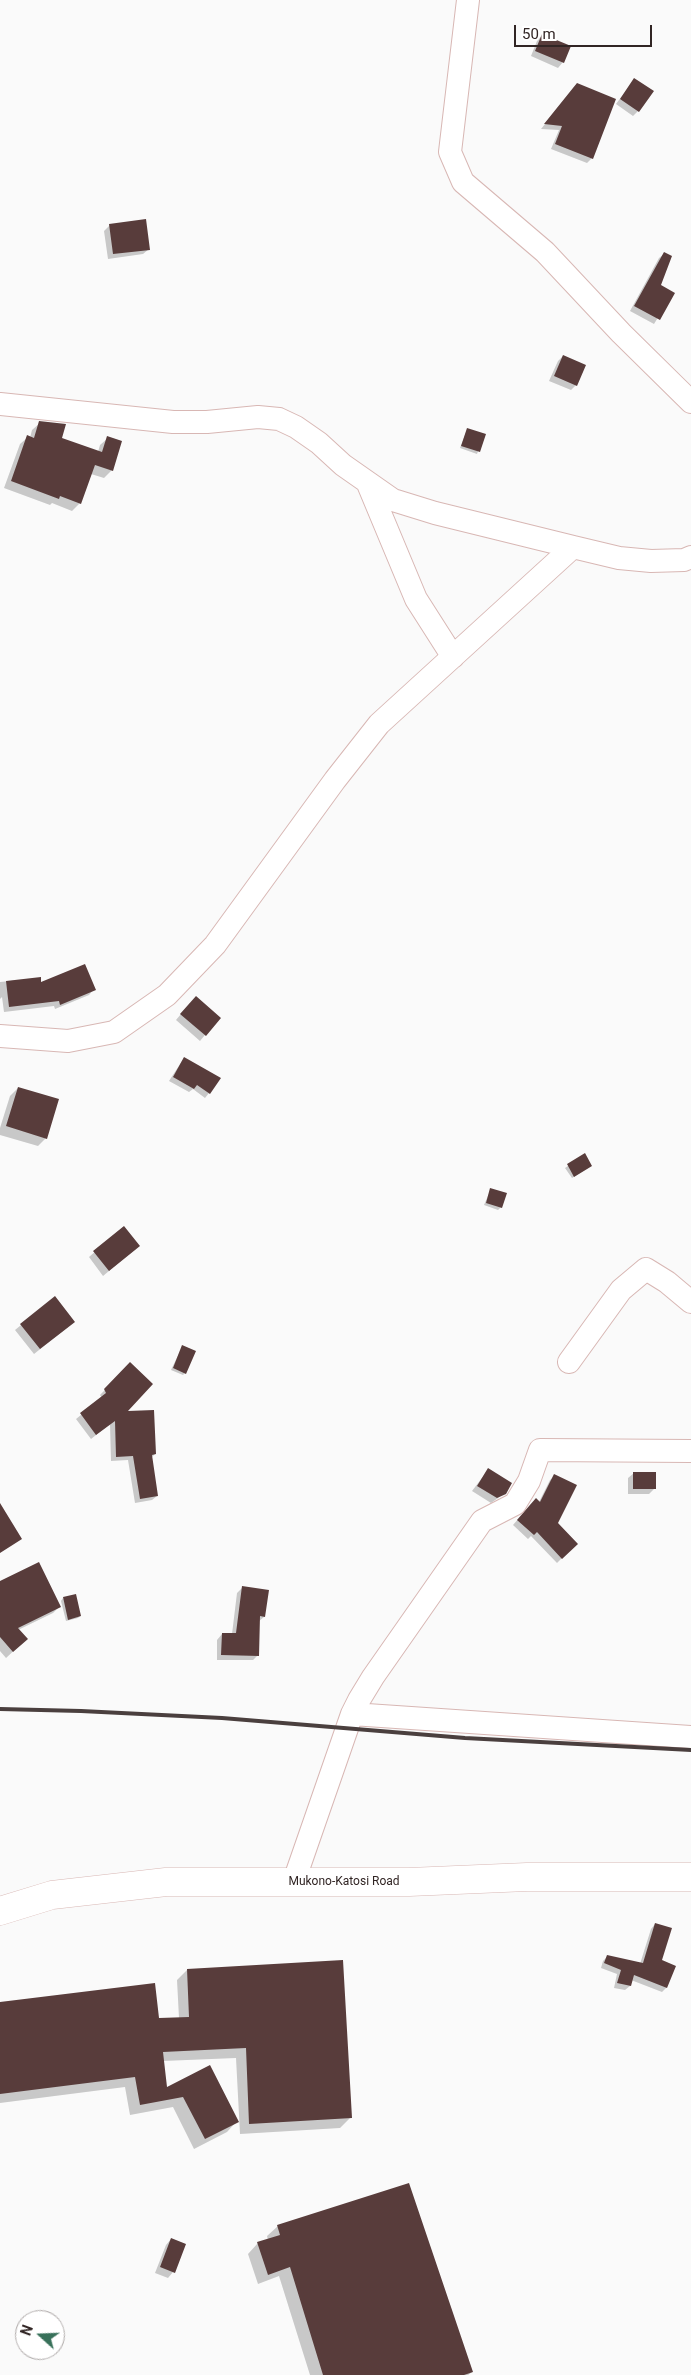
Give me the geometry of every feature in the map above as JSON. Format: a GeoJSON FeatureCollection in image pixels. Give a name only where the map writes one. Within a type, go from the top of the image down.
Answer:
{"type":"FeatureCollection","features":[{"type":"Feature","properties":{"kind":"main road","name":"Mukono-Katosi Road"},"geometry":{"type":"LineString","coordinates":[[0,1911],[52,1895],[166,1882],[409,1882],[527,1877],[691,1877]]}},
{"type":"Feature","properties":{"kind":"street"},"geometry":{"type":"LineString","coordinates":[[468,0],[450,152],[463,182],[545,252],[620,333],[691,402]]}},
{"type":"Feature","properties":{"kind":"street"},"geometry":{"type":"LineString","coordinates":[[0,404],[173,422],[208,422],[258,417],[279,420],[296,427],[319,443],[368,484],[393,500],[435,514],[620,558],[651,561],[684,560],[691,557]]}},
{"type":"Feature","properties":{"kind":"street"},"geometry":{"type":"LineString","coordinates":[[368,484],[416,598],[453,657]]}},
{"type":"Feature","properties":{"kind":"street"},"geometry":{"type":"LineString","coordinates":[[0,1036],[68,1041],[114,1032],[167,995],[214,945],[335,780],[379,724],[573,547]]}},
{"type":"Feature","properties":{"kind":"street"},"geometry":{"type":"LineString","coordinates":[[569,1362],[621,1290],[646,1269],[667,1282],[691,1302]]}},
{"type":"Feature","properties":{"kind":"street"},"geometry":{"type":"LineString","coordinates":[[294,1881],[352,1714],[373,1677],[482,1521],[515,1504],[529,1481],[540,1450],[691,1451]]}},
{"type":"Feature","properties":{"kind":"street"},"geometry":{"type":"LineString","coordinates":[[352,1714],[691,1737]]}},
{"type":"Feature","properties":{"kind":"building"},"geometry":{"type":"Polygon","coordinates":[[[542,34],[571,46],[564,63],[535,51],[542,34]]]}},
{"type":"Feature","properties":{"kind":"building"},"geometry":{"type":"Polygon","coordinates":[[[634,78],[654,91],[639,112],[620,99],[634,78]]]}},
{"type":"Feature","properties":{"kind":"building"},"geometry":{"type":"Polygon","coordinates":[[[577,83],[616,99],[593,159],[555,144],[562,126],[544,124],[577,83]]]}},
{"type":"Feature","properties":{"kind":"building"},"geometry":{"type":"Polygon","coordinates":[[[146,219],[150,250],[113,254],[109,224],[146,219]]]}},
{"type":"Feature","properties":{"kind":"building"},"geometry":{"type":"Polygon","coordinates":[[[664,252],[672,256],[661,285],[675,293],[660,320],[634,306],[664,252]]]}},
{"type":"Feature","properties":{"kind":"building"},"geometry":{"type":"Polygon","coordinates":[[[563,355],[586,365],[577,386],[554,376],[563,355]]]}},
{"type":"Feature","properties":{"kind":"building"},"geometry":{"type":"Polygon","coordinates":[[[39,421],[66,424],[62,438],[102,452],[107,436],[122,441],[113,471],[95,465],[81,504],[60,496],[59,499],[11,481],[27,435],[34,438],[39,421]]]}},
{"type":"Feature","properties":{"kind":"building"},"geometry":{"type":"Polygon","coordinates":[[[467,428],[486,434],[480,452],[461,446],[467,428]]]}},
{"type":"Feature","properties":{"kind":"building"},"geometry":{"type":"Polygon","coordinates":[[[85,964],[96,990],[60,1005],[59,1001],[9,1007],[6,981],[41,977],[41,982],[85,964]]]}},
{"type":"Feature","properties":{"kind":"building"},"geometry":{"type":"Polygon","coordinates":[[[196,996],[221,1018],[206,1036],[180,1014],[196,996]]]}},
{"type":"Feature","properties":{"kind":"building"},"geometry":{"type":"Polygon","coordinates":[[[184,1057],[221,1078],[210,1094],[197,1085],[194,1089],[173,1077],[184,1057]]]}},
{"type":"Feature","properties":{"kind":"building"},"geometry":{"type":"Polygon","coordinates":[[[18,1087],[59,1099],[47,1139],[6,1126],[18,1087]]]}},
{"type":"Feature","properties":{"kind":"building"},"geometry":{"type":"Polygon","coordinates":[[[585,1153],[592,1166],[574,1177],[567,1164],[585,1153]]]}},
{"type":"Feature","properties":{"kind":"building"},"geometry":{"type":"Polygon","coordinates":[[[490,1188],[507,1193],[502,1208],[486,1203],[490,1188]]]}},
{"type":"Feature","properties":{"kind":"building"},"geometry":{"type":"Polygon","coordinates":[[[124,1226],[140,1246],[109,1271],[93,1251],[124,1226]]]}},
{"type":"Feature","properties":{"kind":"building"},"geometry":{"type":"Polygon","coordinates":[[[55,1296],[75,1322],[40,1349],[20,1324],[55,1296]]]}},
{"type":"Feature","properties":{"kind":"building"},"geometry":{"type":"Polygon","coordinates":[[[182,1345],[196,1351],[186,1374],[173,1368],[182,1345]]]}},
{"type":"Feature","properties":{"kind":"building"},"geometry":{"type":"Polygon","coordinates":[[[130,1362],[153,1384],[128,1411],[154,1410],[156,1454],[152,1455],[158,1496],[140,1499],[133,1456],[116,1457],[115,1421],[96,1435],[80,1413],[106,1393],[104,1389],[130,1362]]]}},
{"type":"Feature","properties":{"kind":"building"},"geometry":{"type":"Polygon","coordinates":[[[488,1468],[512,1483],[506,1494],[497,1498],[477,1486],[488,1468]]]}},
{"type":"Feature","properties":{"kind":"building"},"geometry":{"type":"Polygon","coordinates":[[[633,1472],[656,1472],[656,1489],[633,1489],[633,1472]]]}},
{"type":"Feature","properties":{"kind":"building"},"geometry":{"type":"Polygon","coordinates":[[[554,1474],[577,1485],[558,1523],[578,1544],[562,1559],[537,1532],[534,1535],[517,1520],[536,1498],[540,1502],[554,1474]]]}},
{"type":"Feature","properties":{"kind":"building"},"geometry":{"type":"Polygon","coordinates":[[[0,1503],[22,1539],[0,1553],[0,1503]]]}},
{"type":"Feature","properties":{"kind":"building"},"geometry":{"type":"Polygon","coordinates":[[[39,1562],[61,1607],[18,1628],[28,1639],[13,1652],[0,1637],[0,1581],[39,1562]]]}},
{"type":"Feature","properties":{"kind":"building"},"geometry":{"type":"Polygon","coordinates":[[[242,1586],[269,1590],[265,1617],[260,1616],[259,1656],[221,1655],[222,1633],[236,1633],[242,1586]]]}},
{"type":"Feature","properties":{"kind":"building"},"geometry":{"type":"Polygon","coordinates":[[[76,1594],[81,1616],[68,1620],[63,1597],[76,1594]]]}},
{"type":"Feature","properties":{"kind":"building"},"geometry":{"type":"Polygon","coordinates":[[[655,1923],[672,1928],[662,1960],[676,1966],[667,1988],[634,1975],[631,1986],[617,1983],[621,1970],[604,1963],[607,1955],[643,1963],[655,1923]]]}},
{"type":"Feature","properties":{"kind":"building"},"geometry":{"type":"Polygon","coordinates":[[[343,1960],[352,2118],[249,2124],[246,2048],[163,2052],[167,2087],[210,2065],[239,2122],[205,2139],[183,2097],[140,2105],[135,2077],[0,2094],[0,2002],[155,1983],[159,2018],[189,2017],[187,1969],[343,1960]]]}},
{"type":"Feature","properties":{"kind":"building"},"geometry":{"type":"Polygon","coordinates":[[[409,2183],[473,2372],[464,2375],[323,2375],[290,2267],[268,2275],[257,2242],[280,2235],[277,2225],[409,2183]]]}},
{"type":"Feature","properties":{"kind":"building"},"geometry":{"type":"Polygon","coordinates":[[[171,2238],[186,2244],[175,2273],[160,2267],[171,2238]]]}},
{"type":"Feature","properties":{"kind":"railway"},"geometry":{"type":"LineString","coordinates":[[0,1709],[222,1718],[465,1738],[691,1750]]}}]}
